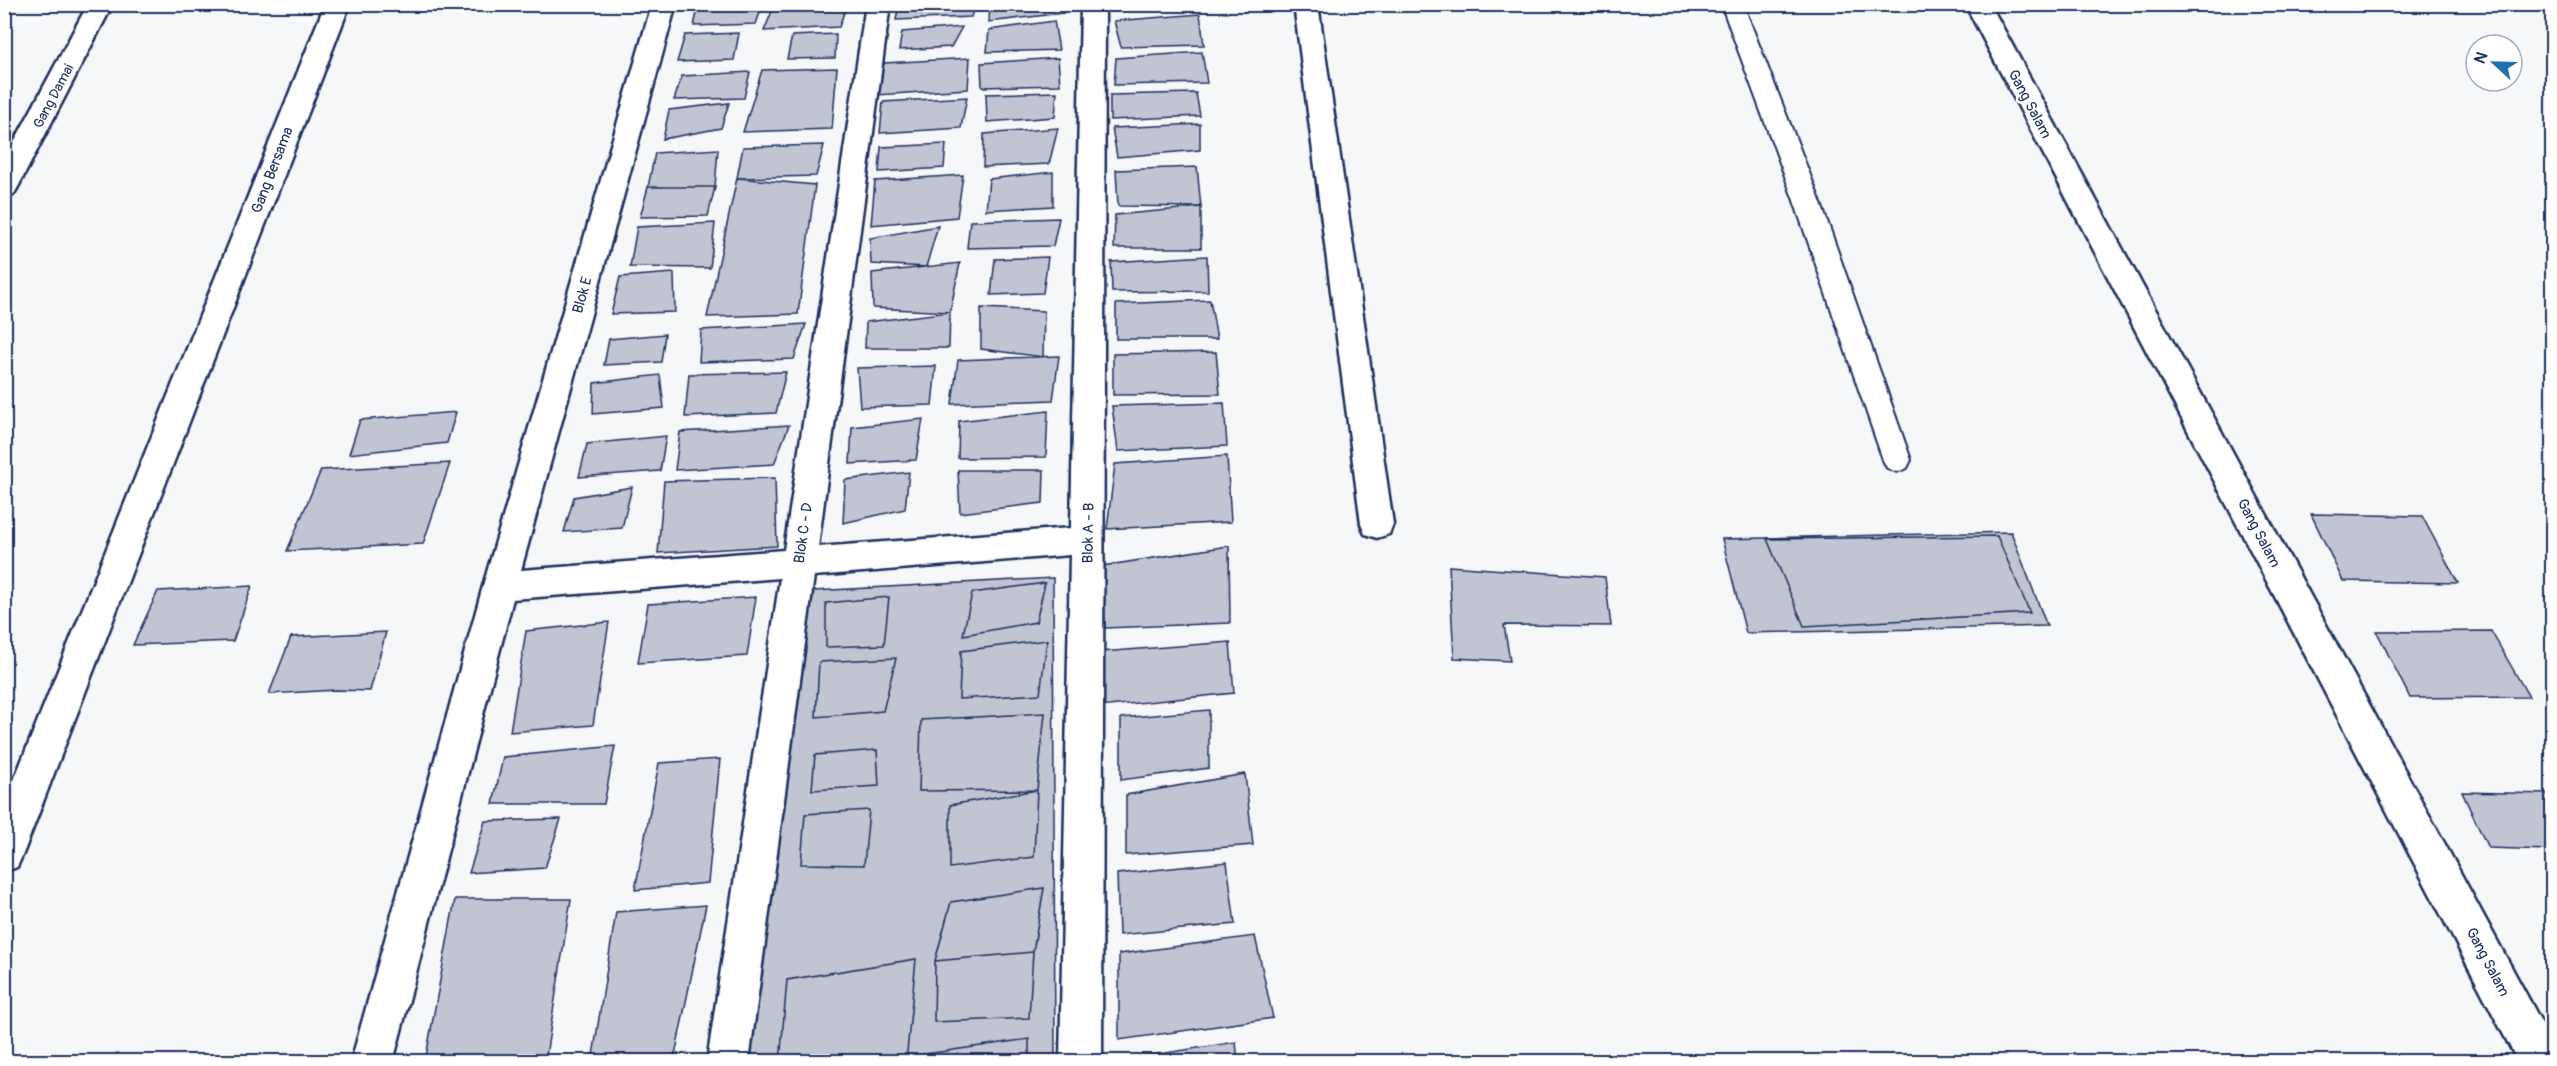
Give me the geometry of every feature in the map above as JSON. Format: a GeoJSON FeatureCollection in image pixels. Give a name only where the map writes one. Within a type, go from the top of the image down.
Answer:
{"type":"FeatureCollection","features":[{"type":"Feature","properties":{"kind":"street","name":"Gang Damai"},"geometry":{"type":"LineString","coordinates":[[4,187],[101,4]]}},
{"type":"Feature","properties":{"kind":"street","name":"Gang Bersama"},"geometry":{"type":"LineString","coordinates":[[4,854],[338,4]]}},
{"type":"Feature","properties":{"kind":"street","name":"Blok E"},"geometry":{"type":"LineString","coordinates":[[372,1062],[500,586],[664,4]]}},
{"type":"Feature","properties":{"kind":"street","name":"Blok C - D"},"geometry":{"type":"LineString","coordinates":[[728,1062],[878,4]]}},
{"type":"Feature","properties":{"kind":"street","name":"Blok A - B"},"geometry":{"type":"LineString","coordinates":[[1081,1062],[1093,4]]}},
{"type":"Feature","properties":{"kind":"street"},"geometry":{"type":"LineString","coordinates":[[1306,4],[1377,524]]}},
{"type":"Feature","properties":{"kind":"street","name":"Gang Salam"},"geometry":{"type":"LineString","coordinates":[[1977,4],[2541,1062]]}},
{"type":"Feature","properties":{"kind":"street"},"geometry":{"type":"LineString","coordinates":[[500,586],[1088,540]]}},
{"type":"Feature","properties":{"kind":"lane"},"geometry":{"type":"LineString","coordinates":[[1732,4],[1806,198],[1897,460]]}},
{"type":"Feature","properties":{"kind":"building"},"geometry":{"type":"Polygon","coordinates":[[[699,4],[763,4],[756,24],[694,26],[699,4]]]}},
{"type":"Feature","properties":{"kind":"building"},"geometry":{"type":"Polygon","coordinates":[[[775,4],[847,4],[839,27],[764,31],[775,4]]]}},
{"type":"Feature","properties":{"kind":"building"},"geometry":{"type":"Polygon","coordinates":[[[899,4],[975,4],[971,17],[896,20],[899,4]]]}},
{"type":"Feature","properties":{"kind":"building"},"geometry":{"type":"Polygon","coordinates":[[[990,4],[1064,4],[1063,13],[989,22],[990,4]]]}},
{"type":"Feature","properties":{"kind":"building"},"geometry":{"type":"Polygon","coordinates":[[[1116,4],[1172,4],[1116,9],[1116,4]]]}},
{"type":"Feature","properties":{"kind":"building"},"geometry":{"type":"Polygon","coordinates":[[[1200,14],[1204,45],[1121,47],[1114,21],[1200,14]]]}},
{"type":"Feature","properties":{"kind":"building"},"geometry":{"type":"Polygon","coordinates":[[[1054,21],[1059,50],[987,52],[989,30],[1054,21]]]}},
{"type":"Feature","properties":{"kind":"building"},"geometry":{"type":"Polygon","coordinates":[[[962,27],[951,47],[899,50],[902,32],[962,27]]]}},
{"type":"Feature","properties":{"kind":"building"},"geometry":{"type":"Polygon","coordinates":[[[739,33],[734,60],[677,62],[685,35],[739,33]]]}},
{"type":"Feature","properties":{"kind":"building"},"geometry":{"type":"Polygon","coordinates":[[[836,34],[835,58],[787,59],[792,36],[836,34]]]}},
{"type":"Feature","properties":{"kind":"building"},"geometry":{"type":"Polygon","coordinates":[[[1202,52],[1207,83],[1114,85],[1116,58],[1202,52]]]}},
{"type":"Feature","properties":{"kind":"building"},"geometry":{"type":"Polygon","coordinates":[[[970,58],[968,89],[877,95],[884,63],[970,58]]]}},
{"type":"Feature","properties":{"kind":"building"},"geometry":{"type":"Polygon","coordinates":[[[1058,58],[1060,85],[982,87],[981,63],[1058,58]]]}},
{"type":"Feature","properties":{"kind":"building"},"geometry":{"type":"Polygon","coordinates":[[[837,68],[832,129],[743,132],[762,70],[837,68]]]}},
{"type":"Feature","properties":{"kind":"building"},"geometry":{"type":"Polygon","coordinates":[[[750,72],[744,98],[674,100],[682,76],[750,72]]]}},
{"type":"Feature","properties":{"kind":"building"},"geometry":{"type":"Polygon","coordinates":[[[1057,92],[1055,117],[987,122],[986,94],[1057,92]]]}},
{"type":"Feature","properties":{"kind":"building"},"geometry":{"type":"Polygon","coordinates":[[[1196,93],[1200,116],[1110,120],[1110,95],[1196,93]]]}},
{"type":"Feature","properties":{"kind":"building"},"geometry":{"type":"Polygon","coordinates":[[[967,97],[961,128],[880,133],[883,102],[967,97]]]}},
{"type":"Feature","properties":{"kind":"building"},"geometry":{"type":"Polygon","coordinates":[[[729,103],[721,128],[663,139],[669,110],[729,103]]]}},
{"type":"Feature","properties":{"kind":"building"},"geometry":{"type":"Polygon","coordinates":[[[1200,124],[1200,150],[1117,157],[1112,128],[1200,124]]]}},
{"type":"Feature","properties":{"kind":"building"},"geometry":{"type":"Polygon","coordinates":[[[1058,128],[1049,164],[983,167],[984,134],[1058,128]]]}},
{"type":"Feature","properties":{"kind":"building"},"geometry":{"type":"Polygon","coordinates":[[[946,144],[944,168],[879,172],[881,147],[946,144]]]}},
{"type":"Feature","properties":{"kind":"building"},"geometry":{"type":"Polygon","coordinates":[[[824,145],[816,176],[737,178],[743,147],[824,145]]]}},
{"type":"Feature","properties":{"kind":"building"},"geometry":{"type":"Polygon","coordinates":[[[718,149],[715,187],[648,187],[655,153],[718,149]]]}},
{"type":"Feature","properties":{"kind":"building"},"geometry":{"type":"Polygon","coordinates":[[[1197,167],[1201,207],[1118,206],[1116,170],[1197,167]]]}},
{"type":"Feature","properties":{"kind":"building"},"geometry":{"type":"Polygon","coordinates":[[[1053,172],[1053,206],[986,210],[989,179],[1053,172]]]}},
{"type":"Feature","properties":{"kind":"building"},"geometry":{"type":"Polygon","coordinates":[[[963,175],[957,217],[871,225],[875,181],[963,175]]]}},
{"type":"Feature","properties":{"kind":"building"},"geometry":{"type":"Polygon","coordinates":[[[737,178],[815,185],[798,314],[707,317],[737,178]]]}},
{"type":"Feature","properties":{"kind":"building"},"geometry":{"type":"Polygon","coordinates":[[[648,187],[715,187],[708,216],[640,217],[648,187]]]}},
{"type":"Feature","properties":{"kind":"building"},"geometry":{"type":"Polygon","coordinates":[[[1201,207],[1201,248],[1114,248],[1115,215],[1201,207]]]}},
{"type":"Feature","properties":{"kind":"building"},"geometry":{"type":"Polygon","coordinates":[[[1059,218],[1053,246],[967,248],[970,221],[1059,218]]]}},
{"type":"Feature","properties":{"kind":"building"},"geometry":{"type":"Polygon","coordinates":[[[715,223],[710,268],[630,267],[637,227],[715,223]]]}},
{"type":"Feature","properties":{"kind":"building"},"geometry":{"type":"Polygon","coordinates":[[[938,226],[926,267],[871,264],[870,238],[938,226]]]}},
{"type":"Feature","properties":{"kind":"building"},"geometry":{"type":"Polygon","coordinates":[[[1207,256],[1208,291],[1112,292],[1111,262],[1207,256]]]}},
{"type":"Feature","properties":{"kind":"building"},"geometry":{"type":"Polygon","coordinates":[[[1048,257],[1043,293],[991,295],[995,259],[1048,257]]]}},
{"type":"Feature","properties":{"kind":"building"},"geometry":{"type":"Polygon","coordinates":[[[960,263],[950,312],[873,308],[872,273],[960,263]]]}},
{"type":"Feature","properties":{"kind":"building"},"geometry":{"type":"Polygon","coordinates":[[[674,273],[675,312],[611,314],[620,277],[674,273]]]}},
{"type":"Feature","properties":{"kind":"building"},"geometry":{"type":"Polygon","coordinates":[[[1210,300],[1217,339],[1116,339],[1116,304],[1210,300]]]}},
{"type":"Feature","properties":{"kind":"building"},"geometry":{"type":"Polygon","coordinates":[[[981,308],[1044,311],[1043,357],[981,349],[981,308]]]}},
{"type":"Feature","properties":{"kind":"building"},"geometry":{"type":"Polygon","coordinates":[[[950,312],[949,348],[865,348],[866,322],[950,312]]]}},
{"type":"Feature","properties":{"kind":"building"},"geometry":{"type":"Polygon","coordinates":[[[806,324],[794,359],[699,362],[701,330],[806,324]]]}},
{"type":"Feature","properties":{"kind":"building"},"geometry":{"type":"Polygon","coordinates":[[[665,334],[661,362],[604,365],[609,339],[665,334]]]}},
{"type":"Feature","properties":{"kind":"building"},"geometry":{"type":"Polygon","coordinates":[[[1216,352],[1220,394],[1113,395],[1113,354],[1216,352]]]}},
{"type":"Feature","properties":{"kind":"building"},"geometry":{"type":"Polygon","coordinates":[[[1059,356],[1053,400],[952,404],[958,360],[1059,356]]]}},
{"type":"Feature","properties":{"kind":"building"},"geometry":{"type":"Polygon","coordinates":[[[936,366],[932,405],[860,407],[857,368],[936,366]]]}},
{"type":"Feature","properties":{"kind":"building"},"geometry":{"type":"Polygon","coordinates":[[[786,372],[776,413],[685,417],[689,374],[786,372]]]}},
{"type":"Feature","properties":{"kind":"building"},"geometry":{"type":"Polygon","coordinates":[[[660,375],[664,408],[593,414],[594,383],[660,375]]]}},
{"type":"Feature","properties":{"kind":"building"},"geometry":{"type":"Polygon","coordinates":[[[1224,403],[1227,446],[1118,451],[1112,406],[1224,403]]]}},
{"type":"Feature","properties":{"kind":"building"},"geometry":{"type":"Polygon","coordinates":[[[1048,411],[1046,457],[958,458],[959,421],[1048,411]]]}},
{"type":"Feature","properties":{"kind":"building"},"geometry":{"type":"Polygon","coordinates":[[[456,412],[447,443],[349,454],[360,420],[456,412]]]}},
{"type":"Feature","properties":{"kind":"building"},"geometry":{"type":"Polygon","coordinates":[[[923,419],[916,460],[850,464],[852,427],[923,419]]]}},
{"type":"Feature","properties":{"kind":"building"},"geometry":{"type":"Polygon","coordinates":[[[789,425],[774,464],[675,470],[680,432],[789,425]]]}},
{"type":"Feature","properties":{"kind":"building"},"geometry":{"type":"Polygon","coordinates":[[[666,436],[660,471],[579,477],[587,444],[666,436]]]}},
{"type":"Feature","properties":{"kind":"building"},"geometry":{"type":"Polygon","coordinates":[[[1227,456],[1231,522],[1107,529],[1115,464],[1227,456]]]}},
{"type":"Feature","properties":{"kind":"building"},"geometry":{"type":"Polygon","coordinates":[[[450,463],[423,544],[287,551],[321,470],[450,463]]]}},
{"type":"Feature","properties":{"kind":"building"},"geometry":{"type":"Polygon","coordinates":[[[958,470],[1044,470],[1043,503],[960,513],[958,470]]]}},
{"type":"Feature","properties":{"kind":"building"},"geometry":{"type":"Polygon","coordinates":[[[909,472],[905,509],[843,523],[845,480],[909,472]]]}},
{"type":"Feature","properties":{"kind":"building"},"geometry":{"type":"Polygon","coordinates":[[[775,478],[777,546],[658,553],[664,481],[775,478]]]}},
{"type":"Feature","properties":{"kind":"building"},"geometry":{"type":"Polygon","coordinates":[[[632,487],[622,528],[564,532],[574,497],[632,487]]]}},
{"type":"Feature","properties":{"kind":"building"},"geometry":{"type":"Polygon","coordinates":[[[2311,514],[2422,516],[2458,583],[2343,581],[2311,514]]]}},
{"type":"Feature","properties":{"kind":"building"},"geometry":{"type":"Polygon","coordinates":[[[2011,532],[2047,626],[1746,633],[1722,539],[2011,532]]]}},
{"type":"Feature","properties":{"kind":"building"},"geometry":{"type":"Polygon","coordinates":[[[1997,536],[2030,613],[1804,626],[1767,539],[1997,536]]]}},
{"type":"Feature","properties":{"kind":"building"},"geometry":{"type":"Polygon","coordinates":[[[1229,546],[1230,623],[1105,628],[1103,566],[1229,546]]]}},
{"type":"Feature","properties":{"kind":"building"},"geometry":{"type":"Polygon","coordinates":[[[1449,566],[1605,577],[1611,626],[1504,625],[1510,661],[1454,658],[1449,566]]]}},
{"type":"Feature","properties":{"kind":"building"},"geometry":{"type":"Polygon","coordinates":[[[1053,578],[1055,1062],[746,1062],[795,592],[1053,578]]]}},
{"type":"Feature","properties":{"kind":"building"},"geometry":{"type":"Polygon","coordinates":[[[1045,583],[1036,622],[963,635],[972,593],[1045,583]]]}},
{"type":"Feature","properties":{"kind":"building"},"geometry":{"type":"Polygon","coordinates":[[[252,586],[233,641],[133,645],[158,591],[252,586]]]}},
{"type":"Feature","properties":{"kind":"building"},"geometry":{"type":"Polygon","coordinates":[[[756,597],[747,656],[638,663],[648,604],[756,597]]]}},
{"type":"Feature","properties":{"kind":"building"},"geometry":{"type":"Polygon","coordinates":[[[889,597],[884,645],[826,647],[826,603],[889,597]]]}},
{"type":"Feature","properties":{"kind":"building"},"geometry":{"type":"Polygon","coordinates":[[[609,622],[593,725],[510,732],[526,631],[609,622]]]}},
{"type":"Feature","properties":{"kind":"building"},"geometry":{"type":"Polygon","coordinates":[[[2491,631],[2529,697],[2410,698],[2377,632],[2491,631]]]}},
{"type":"Feature","properties":{"kind":"building"},"geometry":{"type":"Polygon","coordinates":[[[386,632],[370,691],[336,690],[269,694],[291,637],[386,632]]]}},
{"type":"Feature","properties":{"kind":"building"},"geometry":{"type":"Polygon","coordinates":[[[1047,640],[1040,694],[959,699],[961,651],[1047,640]]]}},
{"type":"Feature","properties":{"kind":"building"},"geometry":{"type":"Polygon","coordinates":[[[1230,642],[1234,693],[1099,707],[1101,652],[1230,642]]]}},
{"type":"Feature","properties":{"kind":"building"},"geometry":{"type":"Polygon","coordinates":[[[896,658],[883,711],[816,717],[819,662],[896,658]]]}},
{"type":"Feature","properties":{"kind":"building"},"geometry":{"type":"Polygon","coordinates":[[[1209,710],[1209,768],[1121,780],[1121,718],[1209,710]]]}},
{"type":"Feature","properties":{"kind":"building"},"geometry":{"type":"Polygon","coordinates":[[[1045,713],[1037,790],[919,791],[921,720],[1045,713]]]}},
{"type":"Feature","properties":{"kind":"building"},"geometry":{"type":"Polygon","coordinates":[[[615,746],[604,804],[493,804],[503,757],[615,746]]]}},
{"type":"Feature","properties":{"kind":"building"},"geometry":{"type":"Polygon","coordinates":[[[877,750],[879,786],[812,790],[815,755],[877,750]]]}},
{"type":"Feature","properties":{"kind":"building"},"geometry":{"type":"Polygon","coordinates":[[[720,759],[708,883],[635,890],[659,763],[720,759]]]}},
{"type":"Feature","properties":{"kind":"building"},"geometry":{"type":"Polygon","coordinates":[[[1245,774],[1253,845],[1126,855],[1126,795],[1245,774]]]}},
{"type":"Feature","properties":{"kind":"building"},"geometry":{"type":"Polygon","coordinates":[[[1037,790],[1034,857],[950,868],[950,805],[1037,790]]]}},
{"type":"Feature","properties":{"kind":"building"},"geometry":{"type":"Polygon","coordinates":[[[2462,792],[2552,794],[2552,850],[2488,848],[2462,792]]]}},
{"type":"Feature","properties":{"kind":"building"},"geometry":{"type":"Polygon","coordinates":[[[869,810],[864,865],[801,864],[805,814],[869,810]]]}},
{"type":"Feature","properties":{"kind":"building"},"geometry":{"type":"Polygon","coordinates":[[[561,819],[545,868],[469,873],[485,821],[561,819]]]}},
{"type":"Feature","properties":{"kind":"building"},"geometry":{"type":"Polygon","coordinates":[[[1227,862],[1235,924],[1119,935],[1117,874],[1227,862]]]}},
{"type":"Feature","properties":{"kind":"building"},"geometry":{"type":"Polygon","coordinates":[[[1044,888],[1033,952],[935,961],[951,902],[1044,888]]]}},
{"type":"Feature","properties":{"kind":"building"},"geometry":{"type":"Polygon","coordinates":[[[455,899],[571,899],[545,1062],[425,1062],[455,899]]]}},
{"type":"Feature","properties":{"kind":"building"},"geometry":{"type":"Polygon","coordinates":[[[706,905],[674,1060],[592,1062],[616,912],[706,905]]]}},
{"type":"Feature","properties":{"kind":"building"},"geometry":{"type":"Polygon","coordinates":[[[1255,936],[1273,1018],[1119,1040],[1119,954],[1255,936]]]}},
{"type":"Feature","properties":{"kind":"building"},"geometry":{"type":"Polygon","coordinates":[[[1033,952],[1029,1018],[934,1022],[935,961],[1033,952]]]}},
{"type":"Feature","properties":{"kind":"building"},"geometry":{"type":"Polygon","coordinates":[[[916,959],[906,1062],[780,1062],[787,980],[916,959]]]}},
{"type":"Feature","properties":{"kind":"building"},"geometry":{"type":"Polygon","coordinates":[[[1029,1039],[1029,1062],[906,1062],[906,1057],[1029,1039]]]}},
{"type":"Feature","properties":{"kind":"building"},"geometry":{"type":"Polygon","coordinates":[[[1236,1042],[1238,1062],[1134,1062],[1134,1058],[1236,1042]]]}}]}
